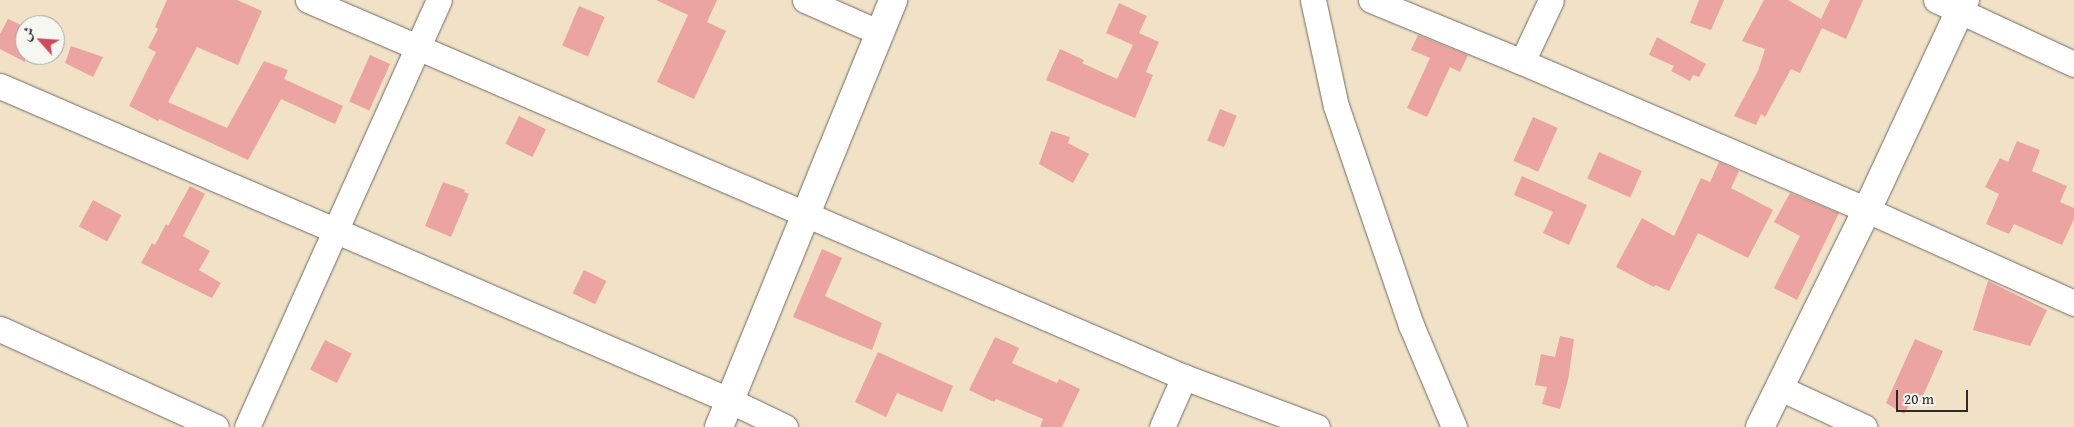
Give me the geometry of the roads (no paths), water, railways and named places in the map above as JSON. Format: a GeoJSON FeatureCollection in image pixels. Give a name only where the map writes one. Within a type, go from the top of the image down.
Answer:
{"type":"FeatureCollection","features":[{"type":"Feature","properties":{"kind":"street"},"geometry":{"type":"LineString","coordinates":[[308,0],[1184,377],[1317,427]]}},
{"type":"Feature","properties":{"kind":"street"},"geometry":{"type":"LineString","coordinates":[[247,427],[439,0]]}},
{"type":"Feature","properties":{"kind":"street"},"geometry":{"type":"LineString","coordinates":[[805,0],[878,32]]}},
{"type":"Feature","properties":{"kind":"street"},"geometry":{"type":"LineString","coordinates":[[719,427],[806,215],[878,32],[893,0]]}},
{"type":"Feature","properties":{"kind":"street"},"geometry":{"type":"LineString","coordinates":[[1313,0],[1336,106],[1411,325],[1454,427]]}},
{"type":"Feature","properties":{"kind":"street"},"geometry":{"type":"LineString","coordinates":[[1371,0],[1522,62],[1868,210],[2074,303]]}},
{"type":"Feature","properties":{"kind":"street"},"geometry":{"type":"LineString","coordinates":[[1522,62],[1550,0]]}},
{"type":"Feature","properties":{"kind":"street"},"geometry":{"type":"LineString","coordinates":[[1760,427],[1868,210],[1954,4],[2074,64]]}},
{"type":"Feature","properties":{"kind":"street"},"geometry":{"type":"LineString","coordinates":[[0,86],[334,232],[731,401],[785,427]]}},
{"type":"Feature","properties":{"kind":"street"},"geometry":{"type":"LineString","coordinates":[[0,329],[216,427]]}},
{"type":"Feature","properties":{"kind":"street"},"geometry":{"type":"LineString","coordinates":[[1162,427],[1184,377]]}},
{"type":"Feature","properties":{"kind":"street"},"geometry":{"type":"LineString","coordinates":[[1780,388],[1864,427]]}}]}
